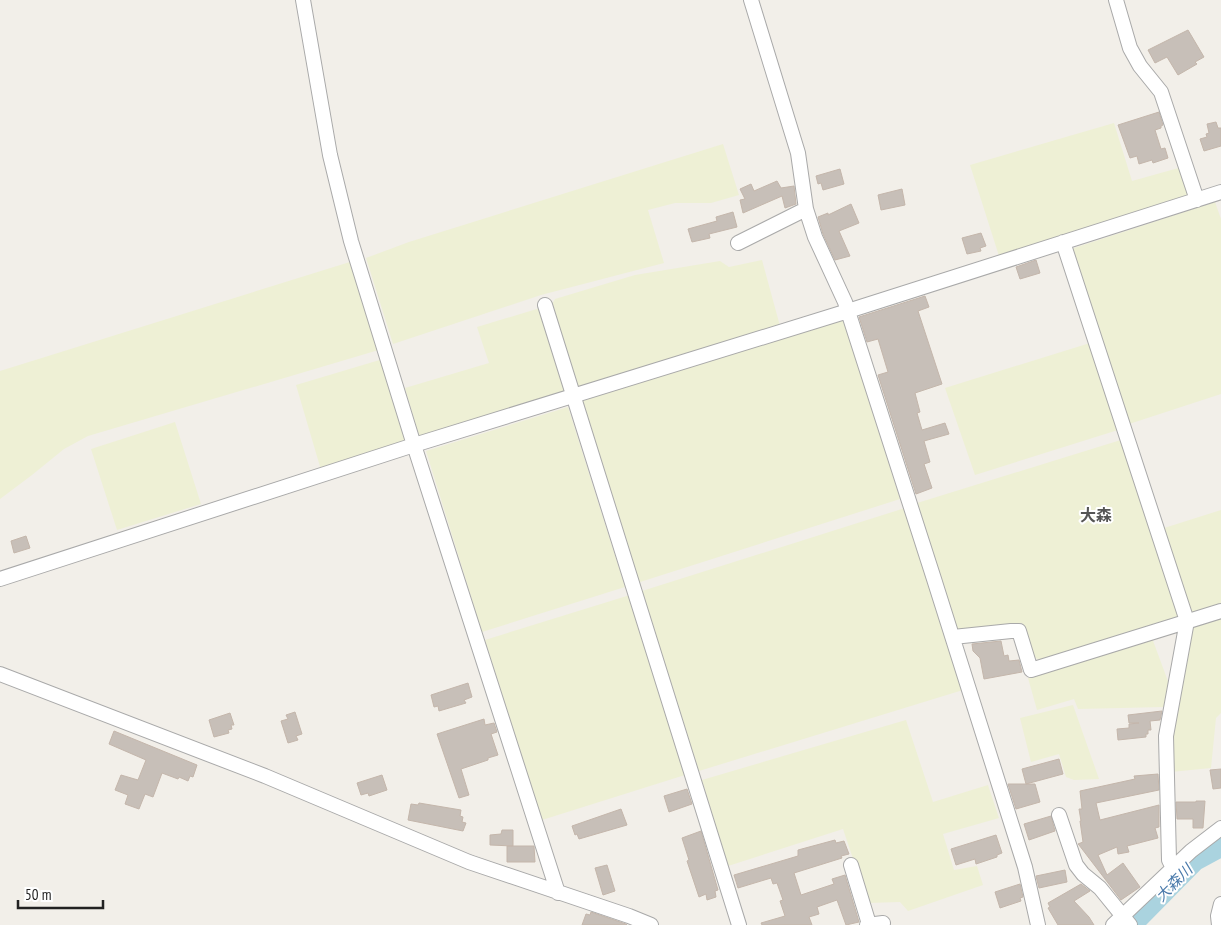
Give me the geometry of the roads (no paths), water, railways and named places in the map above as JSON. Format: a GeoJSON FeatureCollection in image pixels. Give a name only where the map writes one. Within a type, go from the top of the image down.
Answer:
{"type":"FeatureCollection","features":[{"type":"Feature","properties":{"kind":"street"},"geometry":{"type":"LineString","coordinates":[[303,0],[330,155],[351,241],[414,445],[558,893]]}},
{"type":"Feature","properties":{"kind":"street"},"geometry":{"type":"LineString","coordinates":[[751,0],[798,153],[806,209],[815,237],[830,266],[848,311],[1025,868],[1038,925]]}},
{"type":"Feature","properties":{"kind":"street"},"geometry":{"type":"LineString","coordinates":[[1116,0],[1130,48],[1140,66],[1161,92],[1197,200]]}},
{"type":"Feature","properties":{"kind":"street"},"geometry":{"type":"LineString","coordinates":[[0,579],[414,445],[848,311],[1221,192]]}},
{"type":"Feature","properties":{"kind":"street"},"geometry":{"type":"LineString","coordinates":[[738,243],[806,209]]}},
{"type":"Feature","properties":{"kind":"street"},"geometry":{"type":"LineString","coordinates":[[1063,242],[1187,621],[1166,736],[1169,860],[1173,868]]}},
{"type":"Feature","properties":{"kind":"street"},"geometry":{"type":"LineString","coordinates":[[545,305],[739,925]]}},
{"type":"Feature","properties":{"kind":"street"},"geometry":{"type":"LineString","coordinates":[[952,637],[1019,631],[1030,670],[1221,611]]}},
{"type":"Feature","properties":{"kind":"street"},"geometry":{"type":"LineString","coordinates":[[0,674],[265,776],[469,862],[630,916],[651,925]]}},
{"type":"Feature","properties":{"kind":"street"},"geometry":{"type":"LineString","coordinates":[[1060,815],[1076,865],[1083,874],[1100,888],[1122,922],[1173,868],[1191,851],[1221,828]]}},
{"type":"Feature","properties":{"kind":"street"},"geometry":{"type":"LineString","coordinates":[[851,865],[874,924]]}},
{"type":"Feature","properties":{"kind":"street"},"geometry":{"type":"LineString","coordinates":[[1219,925],[1218,916],[1221,904]]}},
{"type":"Feature","properties":{"kind":"waterway","name":"大森川"},"geometry":{"type":"LineString","coordinates":[[1132,925],[1195,861],[1221,847]]}},
{"type":"Feature","properties":{"kind":"district","name":"大森"},"geometry":{"type":"Point","coordinates":[1096,515]}}]}
